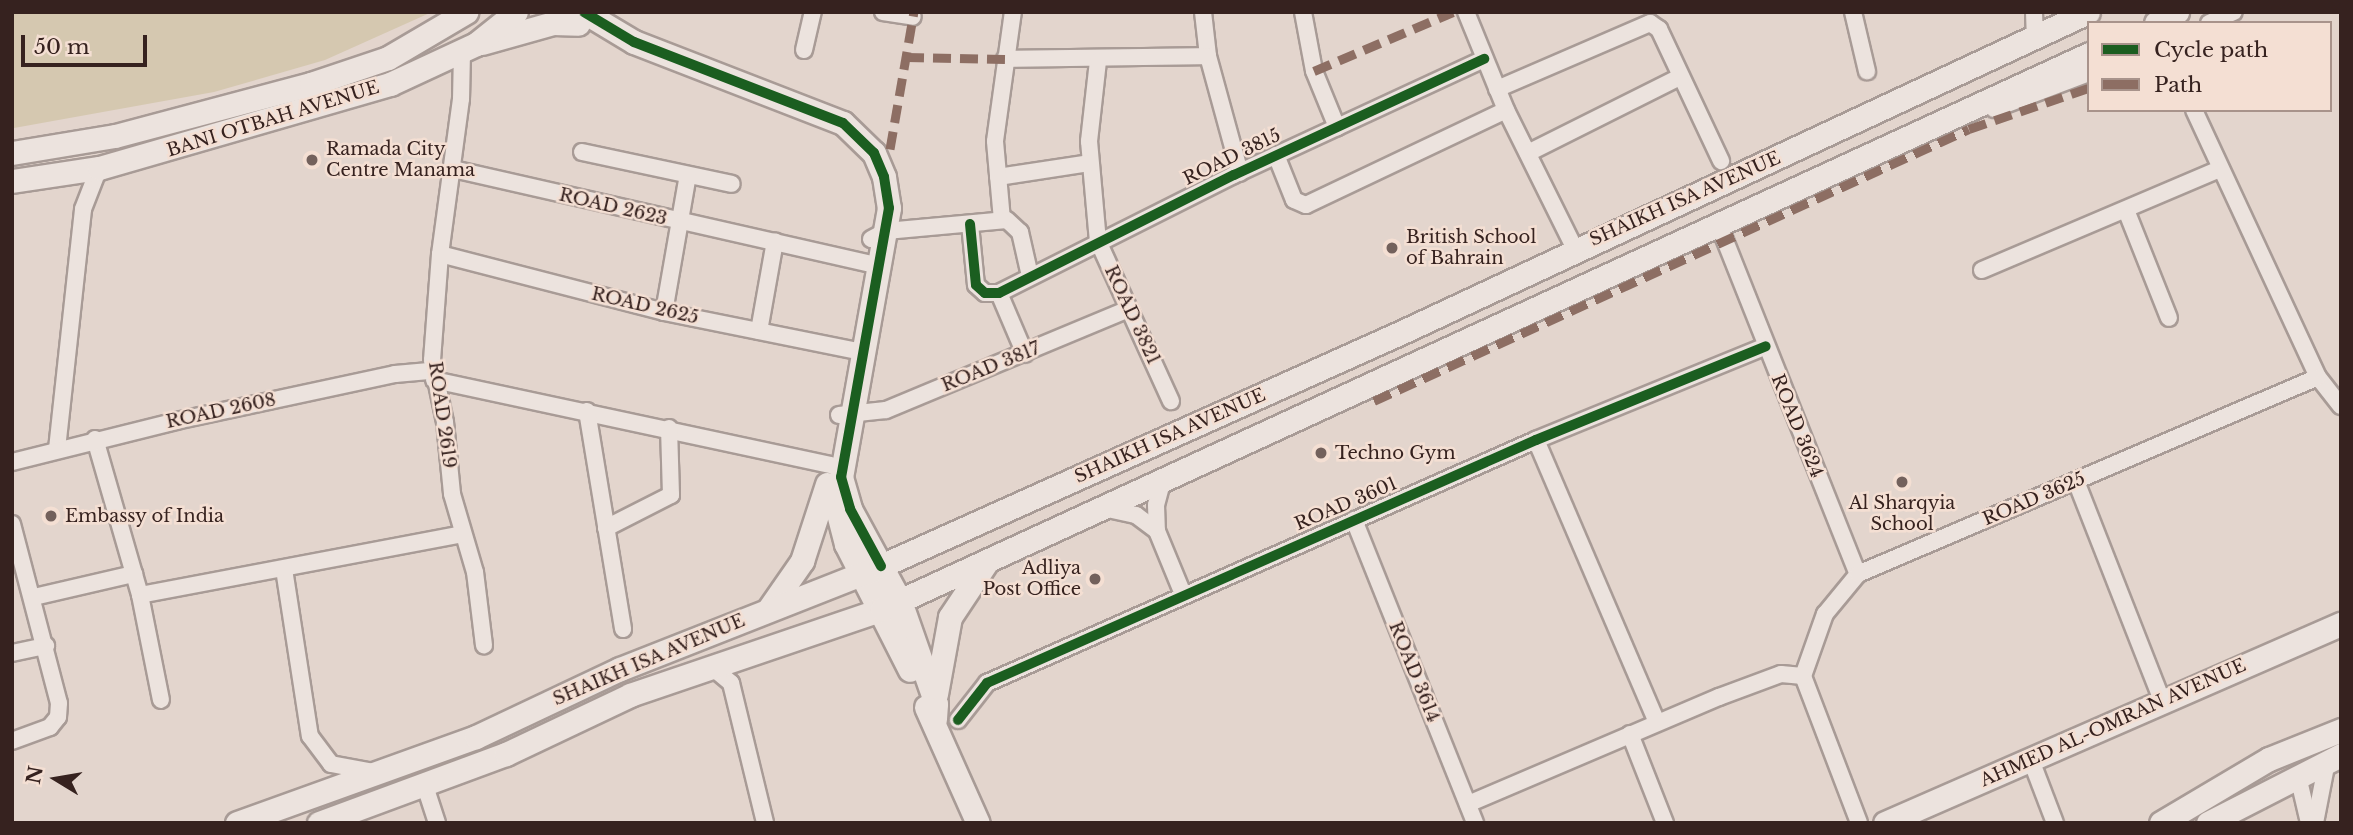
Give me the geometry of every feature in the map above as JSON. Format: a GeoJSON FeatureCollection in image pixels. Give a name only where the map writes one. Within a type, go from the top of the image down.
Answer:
{"type":"FeatureCollection","features":[{"type":"Feature","properties":{"kind":"main road","name":"BANI OTBAH AVENUE"},"geometry":{"type":"LineString","coordinates":[[12,153],[115,136],[311,84],[388,58],[466,12]]}},
{"type":"Feature","properties":{"kind":"main road","name":"BANI OTBAH AVENUE"},"geometry":{"type":"LineString","coordinates":[[16,184],[99,168],[390,84],[469,48],[516,12]]}},
{"type":"Feature","properties":{"kind":"main road","name":"SHAIKH ISA AVENUE"},"geometry":{"type":"LineString","coordinates":[[237,823],[477,737],[621,669],[871,570],[1400,333],[1575,249],[2088,12]]}},
{"type":"Feature","properties":{"kind":"main road"},"geometry":{"type":"LineString","coordinates":[[2159,21],[2178,12]]}},
{"type":"Feature","properties":{"kind":"main road"},"geometry":{"type":"LineString","coordinates":[[469,48],[545,25],[584,17],[634,43],[799,108],[805,117],[842,138],[864,164],[874,193],[879,235],[845,416],[802,561],[767,611]]}},
{"type":"Feature","properties":{"kind":"main road","name":"SHAIKH ISA AVENUE"},"geometry":{"type":"LineString","coordinates":[[319,823],[425,786],[630,695],[891,605],[998,552],[1163,479],[2087,55]]}},
{"type":"Feature","properties":{"kind":"main road"},"geometry":{"type":"LineString","coordinates":[[858,352],[868,263],[879,235]]}},
{"type":"Feature","properties":{"kind":"main road"},"geometry":{"type":"LineString","coordinates":[[845,416],[843,489],[871,570]]}},
{"type":"Feature","properties":{"kind":"main road"},"geometry":{"type":"LineString","coordinates":[[831,466],[839,527],[871,570],[891,605],[936,712],[978,823]]}},
{"type":"Feature","properties":{"kind":"main road"},"geometry":{"type":"LineString","coordinates":[[936,712],[939,663],[950,617],[974,575],[998,552]]}},
{"type":"Feature","properties":{"kind":"main road","name":"AHMED AL-OMRAN AVENUE"},"geometry":{"type":"LineString","coordinates":[[1896,820],[2341,624]]}},
{"type":"Feature","properties":{"kind":"main road"},"geometry":{"type":"LineString","coordinates":[[2161,823],[2269,759],[2341,730]]}},
{"type":"Feature","properties":{"kind":"main road"},"geometry":{"type":"LineString","coordinates":[[2298,776],[2306,761],[2341,741]]}},
{"type":"Feature","properties":{"kind":"main road"},"geometry":{"type":"LineString","coordinates":[[2208,823],[2334,758]]}},
{"type":"Feature","properties":{"kind":"street"},"geometry":{"type":"LineString","coordinates":[[804,50],[813,12]]}},
{"type":"Feature","properties":{"kind":"street"},"geometry":{"type":"LineString","coordinates":[[883,12],[913,17]]}},
{"type":"Feature","properties":{"kind":"street"},"geometry":{"type":"LineString","coordinates":[[1002,220],[995,141],[1013,12]]}},
{"type":"Feature","properties":{"kind":"street"},"geometry":{"type":"LineString","coordinates":[[1203,12],[1208,56],[1240,173]]}},
{"type":"Feature","properties":{"kind":"street"},"geometry":{"type":"LineString","coordinates":[[1303,12],[1314,71],[1338,127]]}},
{"type":"Feature","properties":{"kind":"street"},"geometry":{"type":"LineString","coordinates":[[1466,12],[1506,110],[1575,249]]}},
{"type":"Feature","properties":{"kind":"street"},"geometry":{"type":"LineString","coordinates":[[1853,12],[1867,71]]}},
{"type":"Feature","properties":{"kind":"street"},"geometry":{"type":"LineString","coordinates":[[2034,12],[2035,36]]}},
{"type":"Feature","properties":{"kind":"street"},"geometry":{"type":"LineString","coordinates":[[2214,21],[2234,12]]}},
{"type":"Feature","properties":{"kind":"street"},"geometry":{"type":"LineString","coordinates":[[1497,89],[1631,28],[1655,24],[1721,161]]}},
{"type":"Feature","properties":{"kind":"street","name":"ROAD 2619"},"geometry":{"type":"LineString","coordinates":[[469,48],[440,254],[433,375],[462,534],[475,572],[484,645]]}},
{"type":"Feature","properties":{"kind":"street"},"geometry":{"type":"LineString","coordinates":[[1005,59],[1098,61],[1208,56]]}},
{"type":"Feature","properties":{"kind":"street","name":"ROAD 3815"},"geometry":{"type":"LineString","coordinates":[[999,293],[1098,241],[1276,155],[1484,59]]}},
{"type":"Feature","properties":{"kind":"street","name":"ROAD 3821"},"geometry":{"type":"LineString","coordinates":[[1098,61],[1089,163],[1098,241],[1171,401]]}},
{"type":"Feature","properties":{"kind":"street"},"geometry":{"type":"LineString","coordinates":[[438,64],[456,82],[461,99]]}},
{"type":"Feature","properties":{"kind":"street"},"geometry":{"type":"LineString","coordinates":[[1960,112],[1988,111],[2087,74]]}},
{"type":"Feature","properties":{"kind":"street"},"geometry":{"type":"LineString","coordinates":[[1528,153],[1681,77]]}},
{"type":"Feature","properties":{"kind":"street"},"geometry":{"type":"LineString","coordinates":[[1276,155],[1294,200],[1306,205],[1506,110]]}},
{"type":"Feature","properties":{"kind":"street"},"geometry":{"type":"LineString","coordinates":[[2195,112],[2218,170],[2318,377],[2340,401]]}},
{"type":"Feature","properties":{"kind":"street"},"geometry":{"type":"LineString","coordinates":[[582,152],[732,184]]}},
{"type":"Feature","properties":{"kind":"street"},"geometry":{"type":"LineString","coordinates":[[998,177],[1089,163]]}},
{"type":"Feature","properties":{"kind":"street"},"geometry":{"type":"LineString","coordinates":[[57,450],[85,202],[99,168]]}},
{"type":"Feature","properties":{"kind":"street","name":"ROAD 2623"},"geometry":{"type":"LineString","coordinates":[[453,169],[679,223],[775,241],[868,263]]}},
{"type":"Feature","properties":{"kind":"street"},"geometry":{"type":"LineString","coordinates":[[1982,270],[2218,170]]}},
{"type":"Feature","properties":{"kind":"street"},"geometry":{"type":"LineString","coordinates":[[62,175],[85,202]]}},
{"type":"Feature","properties":{"kind":"street"},"geometry":{"type":"LineString","coordinates":[[664,312],[688,175]]}},
{"type":"Feature","properties":{"kind":"street"},"geometry":{"type":"LineString","coordinates":[[2126,210],[2169,318]]}},
{"type":"Feature","properties":{"kind":"street"},"geometry":{"type":"LineString","coordinates":[[879,235],[1002,220],[1018,228],[1030,276]]}},
{"type":"Feature","properties":{"kind":"street"},"geometry":{"type":"LineString","coordinates":[[970,225],[976,285],[985,293],[999,293],[1026,354]]}},
{"type":"Feature","properties":{"kind":"street","name":"ROAD 3624"},"geometry":{"type":"LineString","coordinates":[[1724,238],[1858,574]]}},
{"type":"Feature","properties":{"kind":"street"},"geometry":{"type":"LineString","coordinates":[[759,331],[775,241]]}},
{"type":"Feature","properties":{"kind":"street","name":"ROAD 2625"},"geometry":{"type":"LineString","coordinates":[[440,254],[664,312],[858,352]]}},
{"type":"Feature","properties":{"kind":"street","name":"ROAD 3817"},"geometry":{"type":"LineString","coordinates":[[845,416],[886,410],[1129,309]]}},
{"type":"Feature","properties":{"kind":"street","name":"ROAD 3601"},"geometry":{"type":"LineString","coordinates":[[958,720],[988,683],[1183,594],[1536,440],[1766,346]]}},
{"type":"Feature","properties":{"kind":"street","name":"ROAD 2608"},"geometry":{"type":"LineString","coordinates":[[12,462],[95,439],[395,374],[433,375],[831,466]]}},
{"type":"Feature","properties":{"kind":"street","name":"ROAD 3625"},"geometry":{"type":"LineString","coordinates":[[1803,676],[1825,614],[1858,574],[2318,377]]}},
{"type":"Feature","properties":{"kind":"street"},"geometry":{"type":"LineString","coordinates":[[587,411],[622,629]]}},
{"type":"Feature","properties":{"kind":"street"},"geometry":{"type":"LineString","coordinates":[[606,528],[671,495],[669,428]]}},
{"type":"Feature","properties":{"kind":"street"},"geometry":{"type":"LineString","coordinates":[[95,439],[140,595],[161,700]]}},
{"type":"Feature","properties":{"kind":"street"},"geometry":{"type":"LineString","coordinates":[[1536,440],[1657,722]]}},
{"type":"Feature","properties":{"kind":"street"},"geometry":{"type":"LineString","coordinates":[[1163,479],[1156,505],[1157,531],[1183,594]]}},
{"type":"Feature","properties":{"kind":"street"},"geometry":{"type":"LineString","coordinates":[[2076,481],[2162,701]]}},
{"type":"Feature","properties":{"kind":"street"},"geometry":{"type":"LineString","coordinates":[[1097,508],[1123,510],[1157,531]]}},
{"type":"Feature","properties":{"kind":"street","name":"ROAD 3614"},"geometry":{"type":"LineString","coordinates":[[1354,520],[1475,823]]}},
{"type":"Feature","properties":{"kind":"street"},"geometry":{"type":"LineString","coordinates":[[12,524],[34,597],[60,703],[58,717],[50,727],[12,741]]}},
{"type":"Feature","properties":{"kind":"street"},"geometry":{"type":"LineString","coordinates":[[140,595],[462,534]]}},
{"type":"Feature","properties":{"kind":"street"},"geometry":{"type":"LineString","coordinates":[[284,569],[310,736],[319,754],[331,764],[380,773]]}},
{"type":"Feature","properties":{"kind":"street"},"geometry":{"type":"LineString","coordinates":[[34,597],[134,573]]}},
{"type":"Feature","properties":{"kind":"street"},"geometry":{"type":"LineString","coordinates":[[12,653],[46,646]]}},
{"type":"Feature","properties":{"kind":"street"},"geometry":{"type":"LineString","coordinates":[[712,667],[731,683],[765,823]]}},
{"type":"Feature","properties":{"kind":"street"},"geometry":{"type":"LineString","coordinates":[[1468,804],[1657,722],[1781,674],[1803,676],[1859,823]]}},
{"type":"Feature","properties":{"kind":"street"},"geometry":{"type":"LineString","coordinates":[[1630,734],[1665,823]]}},
{"type":"Feature","properties":{"kind":"street"},"geometry":{"type":"LineString","coordinates":[[2315,823],[2334,758]]}},
{"type":"Feature","properties":{"kind":"street"},"geometry":{"type":"LineString","coordinates":[[2031,760],[2055,823]]}},
{"type":"Feature","properties":{"kind":"street"},"geometry":{"type":"LineString","coordinates":[[2298,776],[2309,823]]}},
{"type":"Feature","properties":{"kind":"street"},"geometry":{"type":"LineString","coordinates":[[425,786],[437,823]]}},
{"type":"Feature","properties":{"kind":"shaded area"},"geometry":{"type":"Polygon","coordinates":[[[12,12],[432,12],[325,60],[214,92],[14,128],[12,12]]]}},
{"type":"Feature","properties":{"kind":"marked path"},"geometry":{"type":"LineString","coordinates":[[890,149],[914,12]]}},
{"type":"Feature","properties":{"kind":"marked path"},"geometry":{"type":"LineString","coordinates":[[1314,71],[1453,12]]}},
{"type":"Feature","properties":{"kind":"marked path"},"geometry":{"type":"LineString","coordinates":[[906,57],[1005,59]]}},
{"type":"Feature","properties":{"kind":"marked path"},"geometry":{"type":"LineString","coordinates":[[1374,401],[1969,129],[2087,89]]}},
{"type":"Feature","properties":{"kind":"cycle path"},"geometry":{"type":"LineString","coordinates":[[584,12],[634,42],[843,123],[874,153],[884,177],[889,208],[841,477],[850,509],[881,566]]}},
{"type":"Feature","properties":{"kind":"cycle path"},"geometry":{"type":"LineString","coordinates":[[970,224],[976,285],[985,293],[999,293],[1234,175],[1484,59]]}},
{"type":"Feature","properties":{"kind":"cycle path"},"geometry":{"type":"LineString","coordinates":[[958,720],[987,683],[1536,440],[1766,346]]}},
{"type":"Feature","properties":{"kind":"place","name":"Ramada City Centre Manama"},"geometry":{"type":"Point","coordinates":[312,160]}},
{"type":"Feature","properties":{"kind":"place","name":"British School of Bahrain"},"geometry":{"type":"Point","coordinates":[1392,248]}},
{"type":"Feature","properties":{"kind":"place","name":"Techno Gym"},"geometry":{"type":"Point","coordinates":[1321,453]}},
{"type":"Feature","properties":{"kind":"place","name":"Al Sharqyia School"},"geometry":{"type":"Point","coordinates":[1902,482]}},
{"type":"Feature","properties":{"kind":"place","name":"Embassy of India"},"geometry":{"type":"Point","coordinates":[51,516]}},
{"type":"Feature","properties":{"kind":"place","name":"Adliya Post Office"},"geometry":{"type":"Point","coordinates":[1095,579]}}]}
